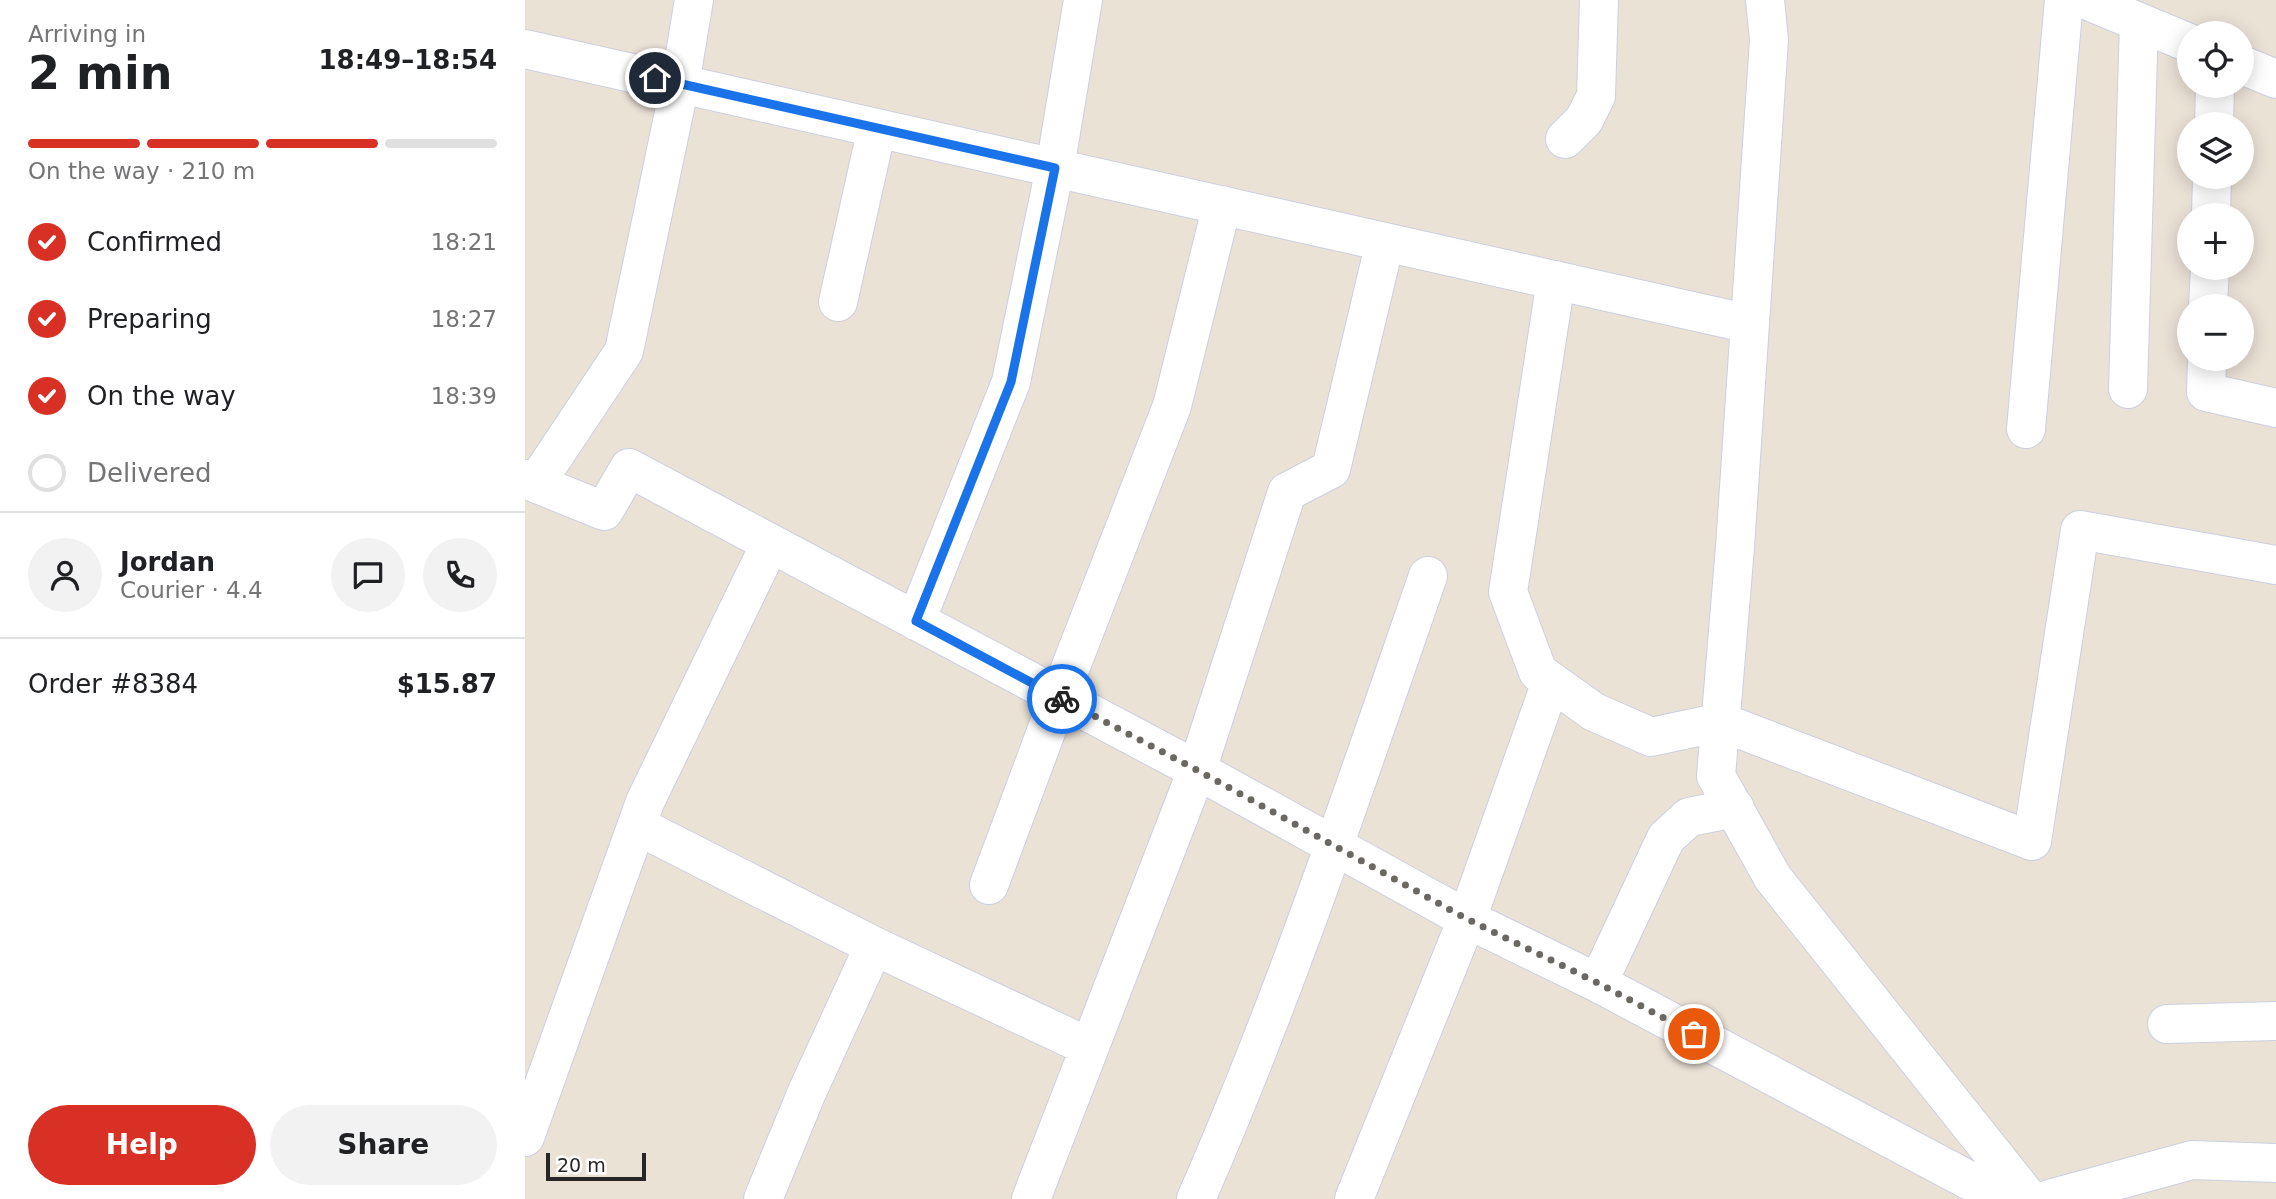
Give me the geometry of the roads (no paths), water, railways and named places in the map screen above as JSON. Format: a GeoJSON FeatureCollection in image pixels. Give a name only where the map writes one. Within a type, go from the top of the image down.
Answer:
{"type":"FeatureCollection","features":[{"type":"Feature","properties":{"kind":"street"},"geometry":{"type":"LineString","coordinates":[[694,0],[680,83],[624,351],[530,481],[604,511],[629,468],[1197,770],[1467,919],[1598,983],[2004,1199]]}},
{"type":"Feature","properties":{"kind":"street"},"geometry":{"type":"LineString","coordinates":[[916,621],[1011,382],[1055,168],[1083,0]]}},
{"type":"Feature","properties":{"kind":"street"},"geometry":{"type":"LineString","coordinates":[[1565,139],[1584,120],[1596,96],[1599,0]]}},
{"type":"Feature","properties":{"kind":"street"},"geometry":{"type":"LineString","coordinates":[[1765,0],[1769,40],[1735,547],[1716,776],[1773,878],[2029,1199]]}},
{"type":"Feature","properties":{"kind":"street"},"geometry":{"type":"LineString","coordinates":[[2026,429],[2064,0]]}},
{"type":"Feature","properties":{"kind":"street"},"geometry":{"type":"LineString","coordinates":[[2086,0],[2150,16],[2177,35]]}},
{"type":"Feature","properties":{"kind":"street"},"geometry":{"type":"LineString","coordinates":[[2128,389],[2150,16]]}},
{"type":"Feature","properties":{"kind":"street"},"geometry":{"type":"LineString","coordinates":[[525,48],[1750,324]]}},
{"type":"Feature","properties":{"kind":"street"},"geometry":{"type":"LineString","coordinates":[[2254,70],[2276,79]]}},
{"type":"Feature","properties":{"kind":"street"},"geometry":{"type":"LineString","coordinates":[[838,302],[877,128]]}},
{"type":"Feature","properties":{"kind":"street"},"geometry":{"type":"LineString","coordinates":[[989,885],[1172,406],[1222,205]]}},
{"type":"Feature","properties":{"kind":"street"},"geometry":{"type":"LineString","coordinates":[[1031,1199],[1197,770],[1287,492],[1331,470],[1385,242]]}},
{"type":"Feature","properties":{"kind":"street"},"geometry":{"type":"LineString","coordinates":[[1556,280],[1508,592],[1538,672],[1594,712],[1651,737],[1721,723],[2032,841],[2080,530],[2276,565]]}},
{"type":"Feature","properties":{"kind":"street"},"geometry":{"type":"LineString","coordinates":[[2207,371],[2206,392],[2276,408]]}},
{"type":"Feature","properties":{"kind":"street"},"geometry":{"type":"LineString","coordinates":[[525,1138],[645,802],[770,544]]}},
{"type":"Feature","properties":{"kind":"street"},"geometry":{"type":"LineString","coordinates":[[1196,1199],[1233,1114],[1335,845],[1428,576]]}},
{"type":"Feature","properties":{"kind":"street"},"geometry":{"type":"LineString","coordinates":[[1354,1199],[1467,919],[1551,682]]}},
{"type":"Feature","properties":{"kind":"street"},"geometry":{"type":"LineString","coordinates":[[1598,983],[1666,838],[1689,817],[1734,808]]}},
{"type":"Feature","properties":{"kind":"street"},"geometry":{"type":"LineString","coordinates":[[638,826],[874,946],[1090,1047]]}},
{"type":"Feature","properties":{"kind":"street"},"geometry":{"type":"LineString","coordinates":[[763,1199],[807,1092],[874,946]]}},
{"type":"Feature","properties":{"kind":"street"},"geometry":{"type":"LineString","coordinates":[[2167,1024],[2276,1021]]}},
{"type":"Feature","properties":{"kind":"street"},"geometry":{"type":"LineString","coordinates":[[2049,1199],[2192,1160],[2276,1163]]}}]}
